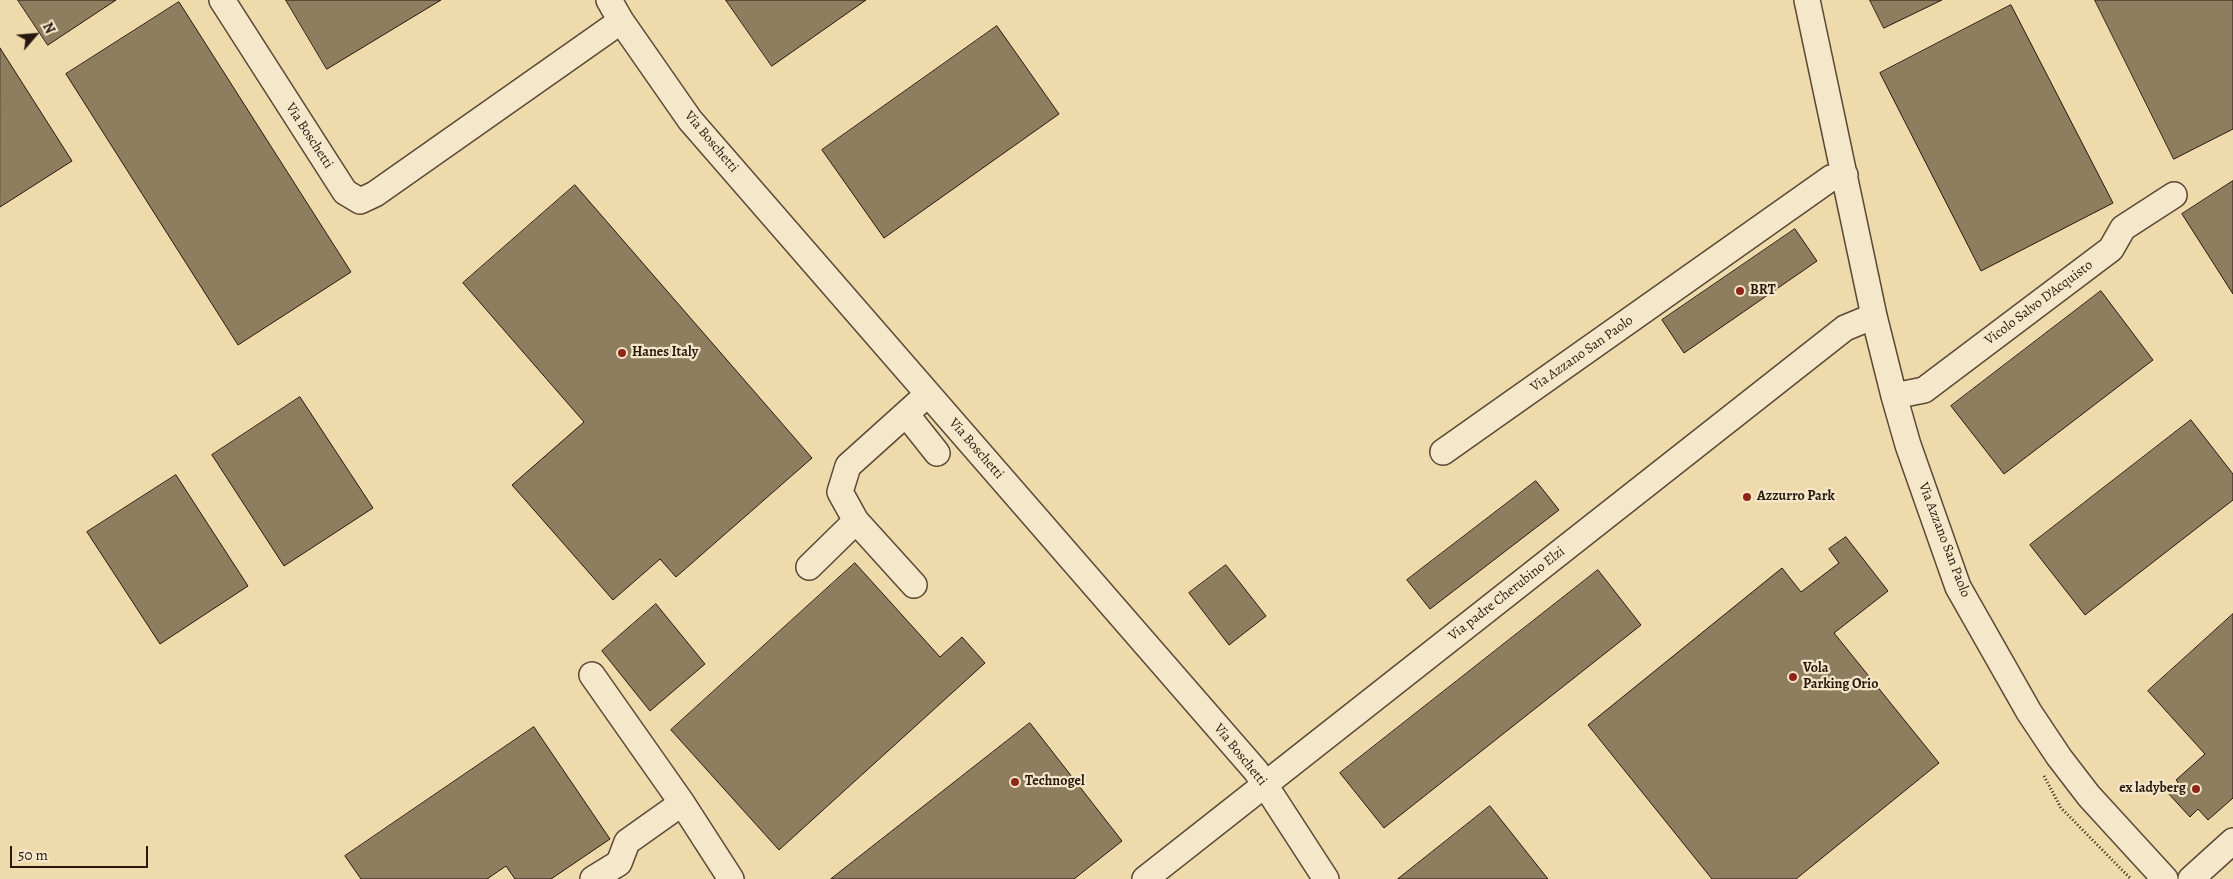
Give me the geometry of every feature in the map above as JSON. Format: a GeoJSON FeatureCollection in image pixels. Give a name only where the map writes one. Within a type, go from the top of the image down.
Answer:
{"type":"FeatureCollection","features":[{"type":"Feature","properties":{"kind":"street","name":"Via Boschetti"},"geometry":{"type":"LineString","coordinates":[[222,0],[345,192],[360,201],[375,194],[621,22]]}},
{"type":"Feature","properties":{"kind":"street","name":"Via Boschetti"},"geometry":{"type":"LineString","coordinates":[[609,0],[621,22],[690,120],[1265,784],[1326,879]]}},
{"type":"Feature","properties":{"kind":"street","name":"Via Azzano San Paolo"},"geometry":{"type":"LineString","coordinates":[[1807,0],[1874,316],[1894,396],[1908,444],[1958,586],[2029,712],[2059,757],[2089,796],[2165,879]]}},
{"type":"Feature","properties":{"kind":"street","name":"Via Azzano San Paolo"},"geometry":{"type":"LineString","coordinates":[[1443,452],[1832,178],[1845,176]]}},
{"type":"Feature","properties":{"kind":"street","name":"Vicolo Salvo D'Acquisto"},"geometry":{"type":"LineString","coordinates":[[1894,396],[1924,390],[2111,248],[2123,228],[2174,195]]}},
{"type":"Feature","properties":{"kind":"street","name":"Via padre Cherubino Elzi"},"geometry":{"type":"LineString","coordinates":[[1145,879],[1845,328],[1874,316]]}},
{"type":"Feature","properties":{"kind":"street"},"geometry":{"type":"LineString","coordinates":[[914,585],[856,521],[840,492],[848,466],[928,394]]}},
{"type":"Feature","properties":{"kind":"street"},"geometry":{"type":"LineString","coordinates":[[906,414],[937,453]]}},
{"type":"Feature","properties":{"kind":"street"},"geometry":{"type":"LineString","coordinates":[[809,567],[856,521]]}},
{"type":"Feature","properties":{"kind":"street"},"geometry":{"type":"LineString","coordinates":[[592,675],[682,803],[731,879]]}},
{"type":"Feature","properties":{"kind":"street"},"geometry":{"type":"LineString","coordinates":[[593,879],[619,863],[627,842],[682,803]]}},
{"type":"Feature","properties":{"kind":"street"},"geometry":{"type":"LineString","coordinates":[[2191,879],[2233,840]]}},
{"type":"Feature","properties":{"kind":"building"},"geometry":{"type":"Polygon","coordinates":[[[18,0],[116,0],[48,45],[18,0]]]}},
{"type":"Feature","properties":{"kind":"building"},"geometry":{"type":"Polygon","coordinates":[[[286,0],[441,0],[327,69],[286,0]]]}},
{"type":"Feature","properties":{"kind":"building"},"geometry":{"type":"Polygon","coordinates":[[[726,0],[866,0],[772,66],[726,0]]]}},
{"type":"Feature","properties":{"kind":"building"},"geometry":{"type":"Polygon","coordinates":[[[1870,0],[1942,0],[1884,28],[1870,0]]]}},
{"type":"Feature","properties":{"kind":"building"},"geometry":{"type":"Polygon","coordinates":[[[2095,0],[2233,0],[2233,129],[2174,159],[2095,0]]]}},
{"type":"Feature","properties":{"kind":"building"},"geometry":{"type":"Polygon","coordinates":[[[179,2],[351,272],[238,345],[66,74],[179,2]]]}},
{"type":"Feature","properties":{"kind":"building"},"geometry":{"type":"Polygon","coordinates":[[[2011,5],[2113,203],[1981,271],[1880,73],[2011,5]]]}},
{"type":"Feature","properties":{"kind":"building"},"geometry":{"type":"Polygon","coordinates":[[[997,26],[1059,114],[884,238],[822,150],[997,26]]]}},
{"type":"Feature","properties":{"kind":"building"},"geometry":{"type":"Polygon","coordinates":[[[0,48],[72,161],[0,207],[0,48]]]}},
{"type":"Feature","properties":{"kind":"building"},"geometry":{"type":"Polygon","coordinates":[[[2233,181],[2233,294],[2182,214],[2233,181]]]}},
{"type":"Feature","properties":{"kind":"building","name":"Hanes Italy"},"geometry":{"type":"Polygon","coordinates":[[[575,185],[812,458],[676,577],[660,559],[613,600],[512,485],[584,422],[463,283],[575,185]]]}},
{"type":"Feature","properties":{"kind":"building","name":"BRT"},"geometry":{"type":"Polygon","coordinates":[[[1795,229],[1817,261],[1684,353],[1662,320],[1795,229]]]}},
{"type":"Feature","properties":{"kind":"building"},"geometry":{"type":"Polygon","coordinates":[[[2101,291],[2153,360],[2004,474],[1951,406],[2101,291]]]}},
{"type":"Feature","properties":{"kind":"building"},"geometry":{"type":"Polygon","coordinates":[[[300,397],[373,508],[284,566],[212,455],[300,397]]]}},
{"type":"Feature","properties":{"kind":"building"},"geometry":{"type":"Polygon","coordinates":[[[2191,420],[2233,474],[2233,500],[2085,615],[2030,545],[2191,420]]]}},
{"type":"Feature","properties":{"kind":"building"},"geometry":{"type":"Polygon","coordinates":[[[176,475],[248,586],[160,644],[87,532],[176,475]]]}},
{"type":"Feature","properties":{"kind":"building"},"geometry":{"type":"Polygon","coordinates":[[[1536,481],[1559,510],[1430,609],[1407,580],[1536,481]]]}},
{"type":"Feature","properties":{"kind":"building","name":"Vola Parking Orio"},"geometry":{"type":"Polygon","coordinates":[[[1846,537],[1888,591],[1834,633],[1939,763],[1796,879],[1712,879],[1588,725],[1782,568],[1801,592],[1839,563],[1829,549],[1846,537]]]}},
{"type":"Feature","properties":{"kind":"building"},"geometry":{"type":"Polygon","coordinates":[[[855,563],[940,657],[962,637],[985,663],[779,850],[671,730],[855,563]]]}},
{"type":"Feature","properties":{"kind":"building"},"geometry":{"type":"Polygon","coordinates":[[[1226,565],[1266,616],[1229,645],[1189,593],[1226,565]]]}},
{"type":"Feature","properties":{"kind":"building"},"geometry":{"type":"Polygon","coordinates":[[[1598,570],[1641,625],[1384,828],[1340,773],[1598,570]]]}},
{"type":"Feature","properties":{"kind":"building"},"geometry":{"type":"Polygon","coordinates":[[[656,604],[705,664],[650,711],[602,651],[656,604]]]}},
{"type":"Feature","properties":{"kind":"building"},"geometry":{"type":"Polygon","coordinates":[[[2233,614],[2233,798],[2208,820],[2198,809],[2190,817],[2167,792],[2178,782],[2176,780],[2205,754],[2148,691],[2233,614]]]}},
{"type":"Feature","properties":{"kind":"building","name":"Technogel"},"geometry":{"type":"Polygon","coordinates":[[[1030,723],[1122,841],[1074,879],[831,879],[1030,723]]]}},
{"type":"Feature","properties":{"kind":"building"},"geometry":{"type":"Polygon","coordinates":[[[534,727],[610,839],[551,879],[515,879],[506,866],[487,879],[361,879],[345,856],[534,727]]]}},
{"type":"Feature","properties":{"kind":"building"},"geometry":{"type":"Polygon","coordinates":[[[1490,806],[1548,879],[1398,879],[1490,806]]]}},
{"type":"Feature","properties":{"kind":"place","name":"BRT"},"geometry":{"type":"Point","coordinates":[1740,291]}},
{"type":"Feature","properties":{"kind":"place","name":"Hanes Italy"},"geometry":{"type":"Point","coordinates":[622,353]}},
{"type":"Feature","properties":{"kind":"place","name":"Azzurro Park"},"geometry":{"type":"Point","coordinates":[1747,497]}},
{"type":"Feature","properties":{"kind":"place","name":"Vola Parking Orio"},"geometry":{"type":"Point","coordinates":[1793,677]}},
{"type":"Feature","properties":{"kind":"place","name":"Technogel"},"geometry":{"type":"Point","coordinates":[1015,782]}},
{"type":"Feature","properties":{"kind":"place","name":"ex ladyberg"},"geometry":{"type":"Point","coordinates":[2196,789]}}]}
